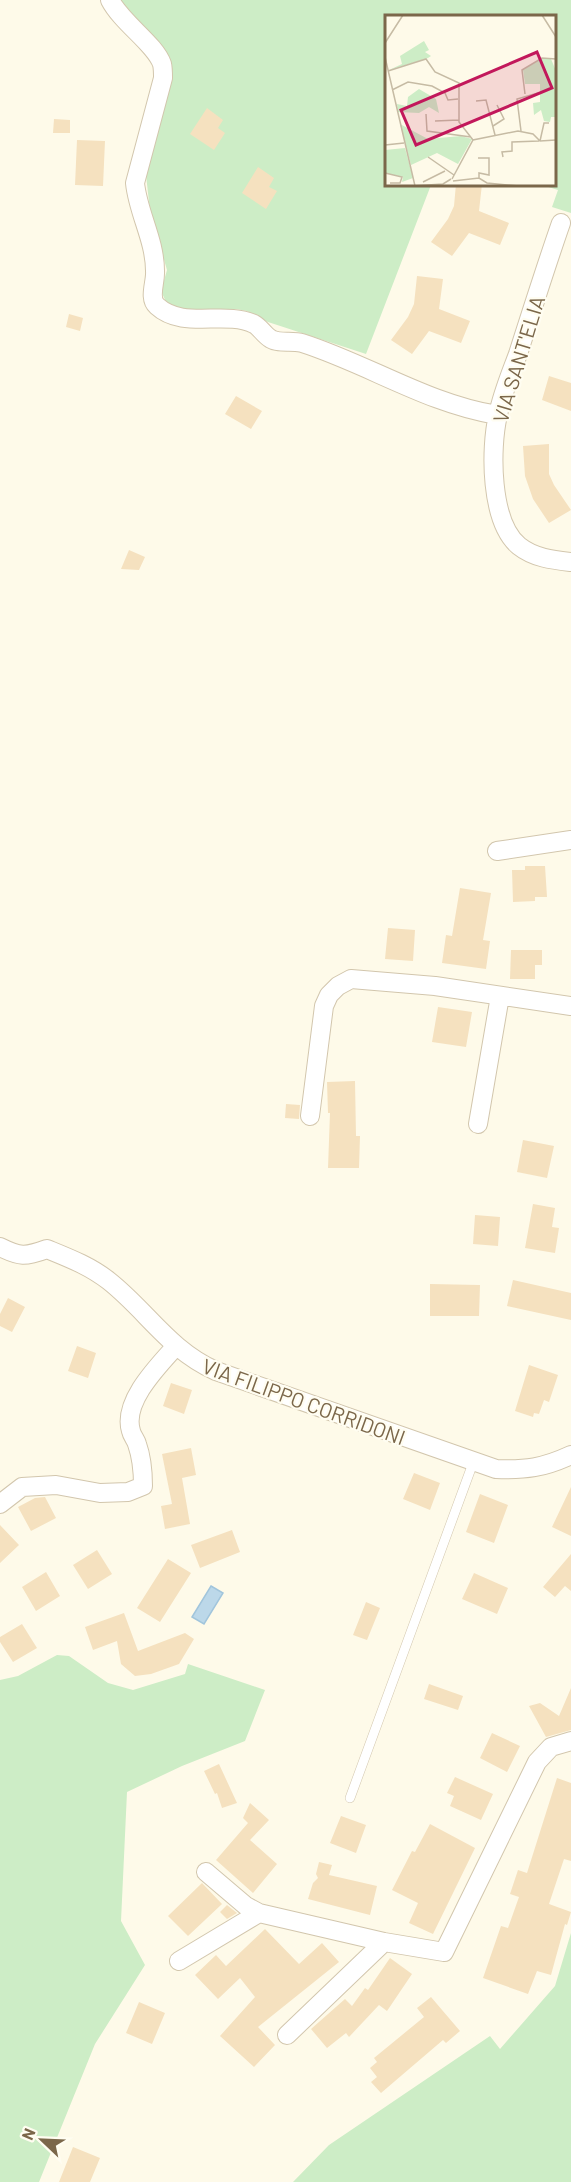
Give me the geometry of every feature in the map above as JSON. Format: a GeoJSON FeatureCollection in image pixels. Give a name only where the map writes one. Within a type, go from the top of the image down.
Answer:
{"type":"FeatureCollection","features":[{"type":"Feature","properties":{"kind":"street"},"geometry":{"type":"LineString","coordinates":[[110,0],[120,16],[158,56],[163,66],[163,78],[135,183],[136,196],[148,228],[155,272],[153,297],[155,304],[166,312],[184,318],[238,320],[255,324],[272,340],[300,342],[452,405],[497,415]]}},
{"type":"Feature","properties":{"kind":"street","name":"VIA SANT'ELIA"},"geometry":{"type":"LineString","coordinates":[[561,223],[497,415],[493,464],[500,516],[507,531],[518,544],[532,554],[571,562]]}},
{"type":"Feature","properties":{"kind":"street"},"geometry":{"type":"LineString","coordinates":[[497,851],[571,840]]}},
{"type":"Feature","properties":{"kind":"street"},"geometry":{"type":"LineString","coordinates":[[310,1116],[324,1006],[329,995],[338,986],[351,979],[435,986],[571,1006]]}},
{"type":"Feature","properties":{"kind":"street"},"geometry":{"type":"LineString","coordinates":[[478,1124],[500,996]]}},
{"type":"Feature","properties":{"kind":"street","name":"VIA FILIPPO CORRIDONI"},"geometry":{"type":"LineString","coordinates":[[0,1248],[21,1256],[47,1250],[89,1266],[103,1276],[176,1347],[200,1364],[216,1371],[473,1463],[496,1469],[524,1470],[549,1466],[571,1455]]}},
{"type":"Feature","properties":{"kind":"street"},"geometry":{"type":"LineString","coordinates":[[0,1504],[22,1487],[57,1485],[100,1493],[129,1492],[143,1486],[143,1469],[137,1444],[130,1430],[132,1406],[155,1370],[176,1347]]}},
{"type":"Feature","properties":{"kind":"street"},"geometry":{"type":"LineString","coordinates":[[206,1872],[246,1906],[259,1913],[384,1942],[440,1960],[537,1762],[551,1747],[571,1741]]}},
{"type":"Feature","properties":{"kind":"street"},"geometry":{"type":"LineString","coordinates":[[179,1961],[259,1913]]}},
{"type":"Feature","properties":{"kind":"street"},"geometry":{"type":"LineString","coordinates":[[287,2035],[384,1942]]}},
{"type":"Feature","properties":{"kind":"lane"},"geometry":{"type":"LineString","coordinates":[[350,1798],[473,1463]]}},
{"type":"Feature","properties":{"kind":"green space"},"geometry":{"type":"Polygon","coordinates":[[[120,0],[571,0],[571,213],[552,207],[558,190],[545,186],[556,186],[556,15],[385,15],[385,186],[431,186],[366,354],[268,322],[247,311],[236,309],[202,312],[167,304],[161,291],[167,270],[150,211],[145,166],[171,78],[171,61],[164,49],[137,23],[120,0]]]}},
{"type":"Feature","properties":{"kind":"green space"},"geometry":{"type":"Polygon","coordinates":[[[57,1655],[69,1656],[108,1683],[133,1690],[185,1674],[188,1664],[265,1690],[245,1741],[182,1766],[127,1792],[121,1921],[145,1965],[95,2044],[39,2182],[0,2182],[0,1680],[18,1676],[57,1655]]]}},
{"type":"Feature","properties":{"kind":"green space"},"geometry":{"type":"Polygon","coordinates":[[[571,1933],[571,2182],[293,2182],[329,2145],[490,2036],[500,2049],[555,1986],[571,1933]]]}},
{"type":"Feature","properties":{"kind":"water"},"geometry":{"type":"Polygon","coordinates":[[[211,1586],[223,1593],[204,1624],[192,1617],[211,1586]]]}},
{"type":"Feature","properties":{"kind":"building"},"geometry":{"type":"Polygon","coordinates":[[[207,108],[223,120],[218,128],[225,133],[214,150],[190,134],[207,108]]]}},
{"type":"Feature","properties":{"kind":"building"},"geometry":{"type":"Polygon","coordinates":[[[54,119],[70,120],[70,133],[53,133],[54,119]]]}},
{"type":"Feature","properties":{"kind":"building"},"geometry":{"type":"Polygon","coordinates":[[[77,140],[105,141],[103,186],[75,185],[77,140]]]}},
{"type":"Feature","properties":{"kind":"building"},"geometry":{"type":"Polygon","coordinates":[[[258,167],[274,178],[269,187],[277,191],[266,209],[242,193],[258,167]]]}},
{"type":"Feature","properties":{"kind":"building"},"geometry":{"type":"Polygon","coordinates":[[[456,186],[482,186],[479,211],[509,223],[500,245],[469,233],[452,256],[431,242],[448,219],[454,206],[456,186]]]}},
{"type":"Feature","properties":{"kind":"building"},"geometry":{"type":"Polygon","coordinates":[[[417,276],[443,279],[439,309],[470,321],[461,343],[429,331],[412,354],[391,340],[408,317],[414,304],[417,276]]]}},
{"type":"Feature","properties":{"kind":"building"},"geometry":{"type":"Polygon","coordinates":[[[69,314],[83,318],[80,331],[66,327],[69,314]]]}},
{"type":"Feature","properties":{"kind":"building"},"geometry":{"type":"Polygon","coordinates":[[[549,376],[571,383],[571,411],[542,400],[549,376]]]}},
{"type":"Feature","properties":{"kind":"building"},"geometry":{"type":"Polygon","coordinates":[[[236,396],[262,411],[251,429],[225,414],[236,396]]]}},
{"type":"Feature","properties":{"kind":"building"},"geometry":{"type":"Polygon","coordinates":[[[549,444],[549,474],[571,510],[549,523],[533,499],[525,476],[523,446],[549,444]]]}},
{"type":"Feature","properties":{"kind":"building"},"geometry":{"type":"Polygon","coordinates":[[[129,550],[145,557],[139,570],[121,569],[129,550]]]}},
{"type":"Feature","properties":{"kind":"building"},"geometry":{"type":"Polygon","coordinates":[[[525,866],[545,866],[547,897],[535,897],[535,901],[513,902],[512,870],[525,870],[525,866]]]}},
{"type":"Feature","properties":{"kind":"building"},"geometry":{"type":"Polygon","coordinates":[[[460,888],[491,893],[483,940],[490,941],[486,969],[442,963],[446,935],[452,936],[460,888]]]}},
{"type":"Feature","properties":{"kind":"building"},"geometry":{"type":"Polygon","coordinates":[[[388,928],[415,930],[413,961],[385,959],[388,928]]]}},
{"type":"Feature","properties":{"kind":"building"},"geometry":{"type":"Polygon","coordinates":[[[511,950],[542,950],[542,965],[535,965],[535,979],[510,979],[511,950]]]}},
{"type":"Feature","properties":{"kind":"building"},"geometry":{"type":"Polygon","coordinates":[[[438,1007],[472,1012],[466,1047],[432,1042],[438,1007]]]}},
{"type":"Feature","properties":{"kind":"building"},"geometry":{"type":"Polygon","coordinates":[[[355,1081],[356,1136],[360,1136],[359,1168],[328,1168],[330,1113],[328,1113],[327,1082],[355,1081]]]}},
{"type":"Feature","properties":{"kind":"building"},"geometry":{"type":"Polygon","coordinates":[[[286,1104],[300,1105],[299,1119],[285,1118],[286,1104]]]}},
{"type":"Feature","properties":{"kind":"building"},"geometry":{"type":"Polygon","coordinates":[[[523,1140],[554,1146],[547,1178],[517,1172],[523,1140]]]}},
{"type":"Feature","properties":{"kind":"building"},"geometry":{"type":"Polygon","coordinates":[[[533,1204],[555,1208],[552,1227],[559,1228],[555,1253],[525,1248],[533,1204]]]}},
{"type":"Feature","properties":{"kind":"building"},"geometry":{"type":"Polygon","coordinates":[[[475,1215],[500,1217],[498,1246],[473,1244],[475,1215]]]}},
{"type":"Feature","properties":{"kind":"building"},"geometry":{"type":"Polygon","coordinates":[[[513,1280],[571,1293],[571,1320],[507,1306],[513,1280]]]}},
{"type":"Feature","properties":{"kind":"building"},"geometry":{"type":"Polygon","coordinates":[[[430,1284],[480,1285],[479,1316],[430,1316],[430,1284]]]}},
{"type":"Feature","properties":{"kind":"building"},"geometry":{"type":"Polygon","coordinates":[[[8,1298],[25,1307],[12,1332],[0,1326],[0,1314],[8,1298]]]}},
{"type":"Feature","properties":{"kind":"building"},"geometry":{"type":"Polygon","coordinates":[[[77,1346],[96,1353],[88,1378],[68,1371],[77,1346]]]}},
{"type":"Feature","properties":{"kind":"building"},"geometry":{"type":"Polygon","coordinates":[[[529,1365],[558,1375],[549,1402],[544,1400],[539,1414],[534,1413],[533,1417],[515,1411],[529,1365]]]}},
{"type":"Feature","properties":{"kind":"building"},"geometry":{"type":"Polygon","coordinates":[[[171,1383],[192,1390],[184,1414],[163,1406],[171,1383]]]}},
{"type":"Feature","properties":{"kind":"building"},"geometry":{"type":"Polygon","coordinates":[[[191,1448],[196,1475],[182,1478],[190,1524],[165,1529],[161,1506],[172,1504],[162,1454],[191,1448]]]}},
{"type":"Feature","properties":{"kind":"building"},"geometry":{"type":"Polygon","coordinates":[[[414,1473],[440,1483],[430,1510],[403,1499],[414,1473]]]}},
{"type":"Feature","properties":{"kind":"building"},"geometry":{"type":"Polygon","coordinates":[[[571,1487],[571,1536],[552,1527],[571,1487]]]}},
{"type":"Feature","properties":{"kind":"building"},"geometry":{"type":"Polygon","coordinates":[[[480,1494],[508,1505],[494,1543],[466,1532],[480,1494]]]}},
{"type":"Feature","properties":{"kind":"building"},"geometry":{"type":"Polygon","coordinates":[[[45,1497],[56,1518],[31,1531],[18,1507],[35,1498],[45,1497]]]}},
{"type":"Feature","properties":{"kind":"building"},"geometry":{"type":"Polygon","coordinates":[[[0,1525],[19,1545],[0,1563],[0,1525]]]}},
{"type":"Feature","properties":{"kind":"building"},"geometry":{"type":"Polygon","coordinates":[[[232,1530],[240,1552],[200,1568],[191,1545],[232,1530]]]}},
{"type":"Feature","properties":{"kind":"building"},"geometry":{"type":"Polygon","coordinates":[[[97,1550],[112,1574],[88,1589],[73,1565],[97,1550]]]}},
{"type":"Feature","properties":{"kind":"building"},"geometry":{"type":"Polygon","coordinates":[[[571,1554],[571,1591],[565,1586],[555,1597],[543,1587],[571,1554]]]}},
{"type":"Feature","properties":{"kind":"building"},"geometry":{"type":"Polygon","coordinates":[[[168,1559],[191,1573],[160,1622],[137,1608],[168,1559]]]}},
{"type":"Feature","properties":{"kind":"building"},"geometry":{"type":"Polygon","coordinates":[[[46,1572],[60,1596],[36,1611],[22,1587],[46,1572]]]}},
{"type":"Feature","properties":{"kind":"building"},"geometry":{"type":"Polygon","coordinates":[[[474,1573],[508,1588],[497,1614],[462,1599],[474,1573]]]}},
{"type":"Feature","properties":{"kind":"building"},"geometry":{"type":"Polygon","coordinates":[[[366,1602],[380,1608],[367,1640],[353,1635],[366,1602]]]}},
{"type":"Feature","properties":{"kind":"building"},"geometry":{"type":"Polygon","coordinates":[[[124,1613],[138,1651],[185,1633],[194,1639],[179,1664],[151,1674],[135,1676],[121,1664],[117,1641],[93,1650],[85,1627],[124,1613]]]}},
{"type":"Feature","properties":{"kind":"building"},"geometry":{"type":"Polygon","coordinates":[[[22,1624],[37,1648],[13,1662],[0,1642],[0,1637],[22,1624]]]}},
{"type":"Feature","properties":{"kind":"building"},"geometry":{"type":"Polygon","coordinates":[[[429,1684],[463,1696],[458,1710],[424,1699],[429,1684]]]}},
{"type":"Feature","properties":{"kind":"building"},"geometry":{"type":"Polygon","coordinates":[[[571,1688],[571,1730],[546,1737],[529,1706],[540,1703],[559,1716],[571,1688]]]}},
{"type":"Feature","properties":{"kind":"building"},"geometry":{"type":"Polygon","coordinates":[[[492,1733],[520,1746],[507,1772],[480,1758],[492,1733]]]}},
{"type":"Feature","properties":{"kind":"building"},"geometry":{"type":"Polygon","coordinates":[[[219,1764],[237,1803],[222,1808],[217,1793],[215,1794],[204,1771],[219,1764]]]}},
{"type":"Feature","properties":{"kind":"building"},"geometry":{"type":"Polygon","coordinates":[[[455,1777],[493,1794],[481,1820],[450,1806],[454,1796],[447,1793],[455,1777]]]}},
{"type":"Feature","properties":{"kind":"building"},"geometry":{"type":"Polygon","coordinates":[[[557,1778],[571,1783],[571,1861],[564,1859],[549,1904],[571,1912],[567,1925],[565,1924],[551,1975],[537,1971],[528,1994],[483,1978],[501,1926],[508,1928],[519,1897],[510,1894],[518,1870],[527,1873],[557,1778]]]}},
{"type":"Feature","properties":{"kind":"building"},"geometry":{"type":"Polygon","coordinates":[[[250,1803],[269,1820],[250,1840],[277,1864],[253,1893],[216,1860],[248,1823],[243,1818],[250,1803]]]}},
{"type":"Feature","properties":{"kind":"building"},"geometry":{"type":"Polygon","coordinates":[[[341,1816],[366,1825],[356,1853],[330,1843],[341,1816]]]}},
{"type":"Feature","properties":{"kind":"building"},"geometry":{"type":"Polygon","coordinates":[[[430,1824],[475,1848],[433,1934],[409,1923],[418,1903],[392,1890],[412,1851],[415,1852],[430,1824]]]}},
{"type":"Feature","properties":{"kind":"building"},"geometry":{"type":"Polygon","coordinates":[[[319,1862],[332,1865],[329,1875],[377,1886],[370,1915],[308,1899],[313,1883],[318,1878],[316,1874],[319,1862]]]}},
{"type":"Feature","properties":{"kind":"building"},"geometry":{"type":"Polygon","coordinates":[[[202,1883],[222,1904],[188,1936],[168,1916],[202,1883]]]}},
{"type":"Feature","properties":{"kind":"building"},"geometry":{"type":"Polygon","coordinates":[[[227,1905],[237,1913],[227,1919],[220,1912],[227,1905]]]}},
{"type":"Feature","properties":{"kind":"building"},"geometry":{"type":"Polygon","coordinates":[[[265,1929],[299,1964],[322,1943],[339,1962],[258,2027],[275,2045],[254,2067],[220,2036],[255,1997],[240,1978],[218,1999],[195,1975],[216,1955],[226,1966],[265,1929]]]}},
{"type":"Feature","properties":{"kind":"building"},"geometry":{"type":"Polygon","coordinates":[[[390,1958],[412,1974],[387,2011],[379,2005],[349,2037],[346,2033],[327,2048],[311,2029],[345,1999],[352,2006],[365,1988],[368,1990],[390,1958]]]}},
{"type":"Feature","properties":{"kind":"building"},"geometry":{"type":"Polygon","coordinates":[[[431,1997],[460,2031],[446,2043],[443,2040],[381,2093],[371,2082],[377,2077],[370,2068],[377,2062],[374,2058],[424,2017],[417,2008],[431,1997]]]}},
{"type":"Feature","properties":{"kind":"building"},"geometry":{"type":"Polygon","coordinates":[[[139,2002],[165,2013],[152,2044],[126,2033],[139,2002]]]}},
{"type":"Feature","properties":{"kind":"building"},"geometry":{"type":"Polygon","coordinates":[[[73,2147],[100,2158],[90,2182],[59,2182],[73,2147]]]}}]}
